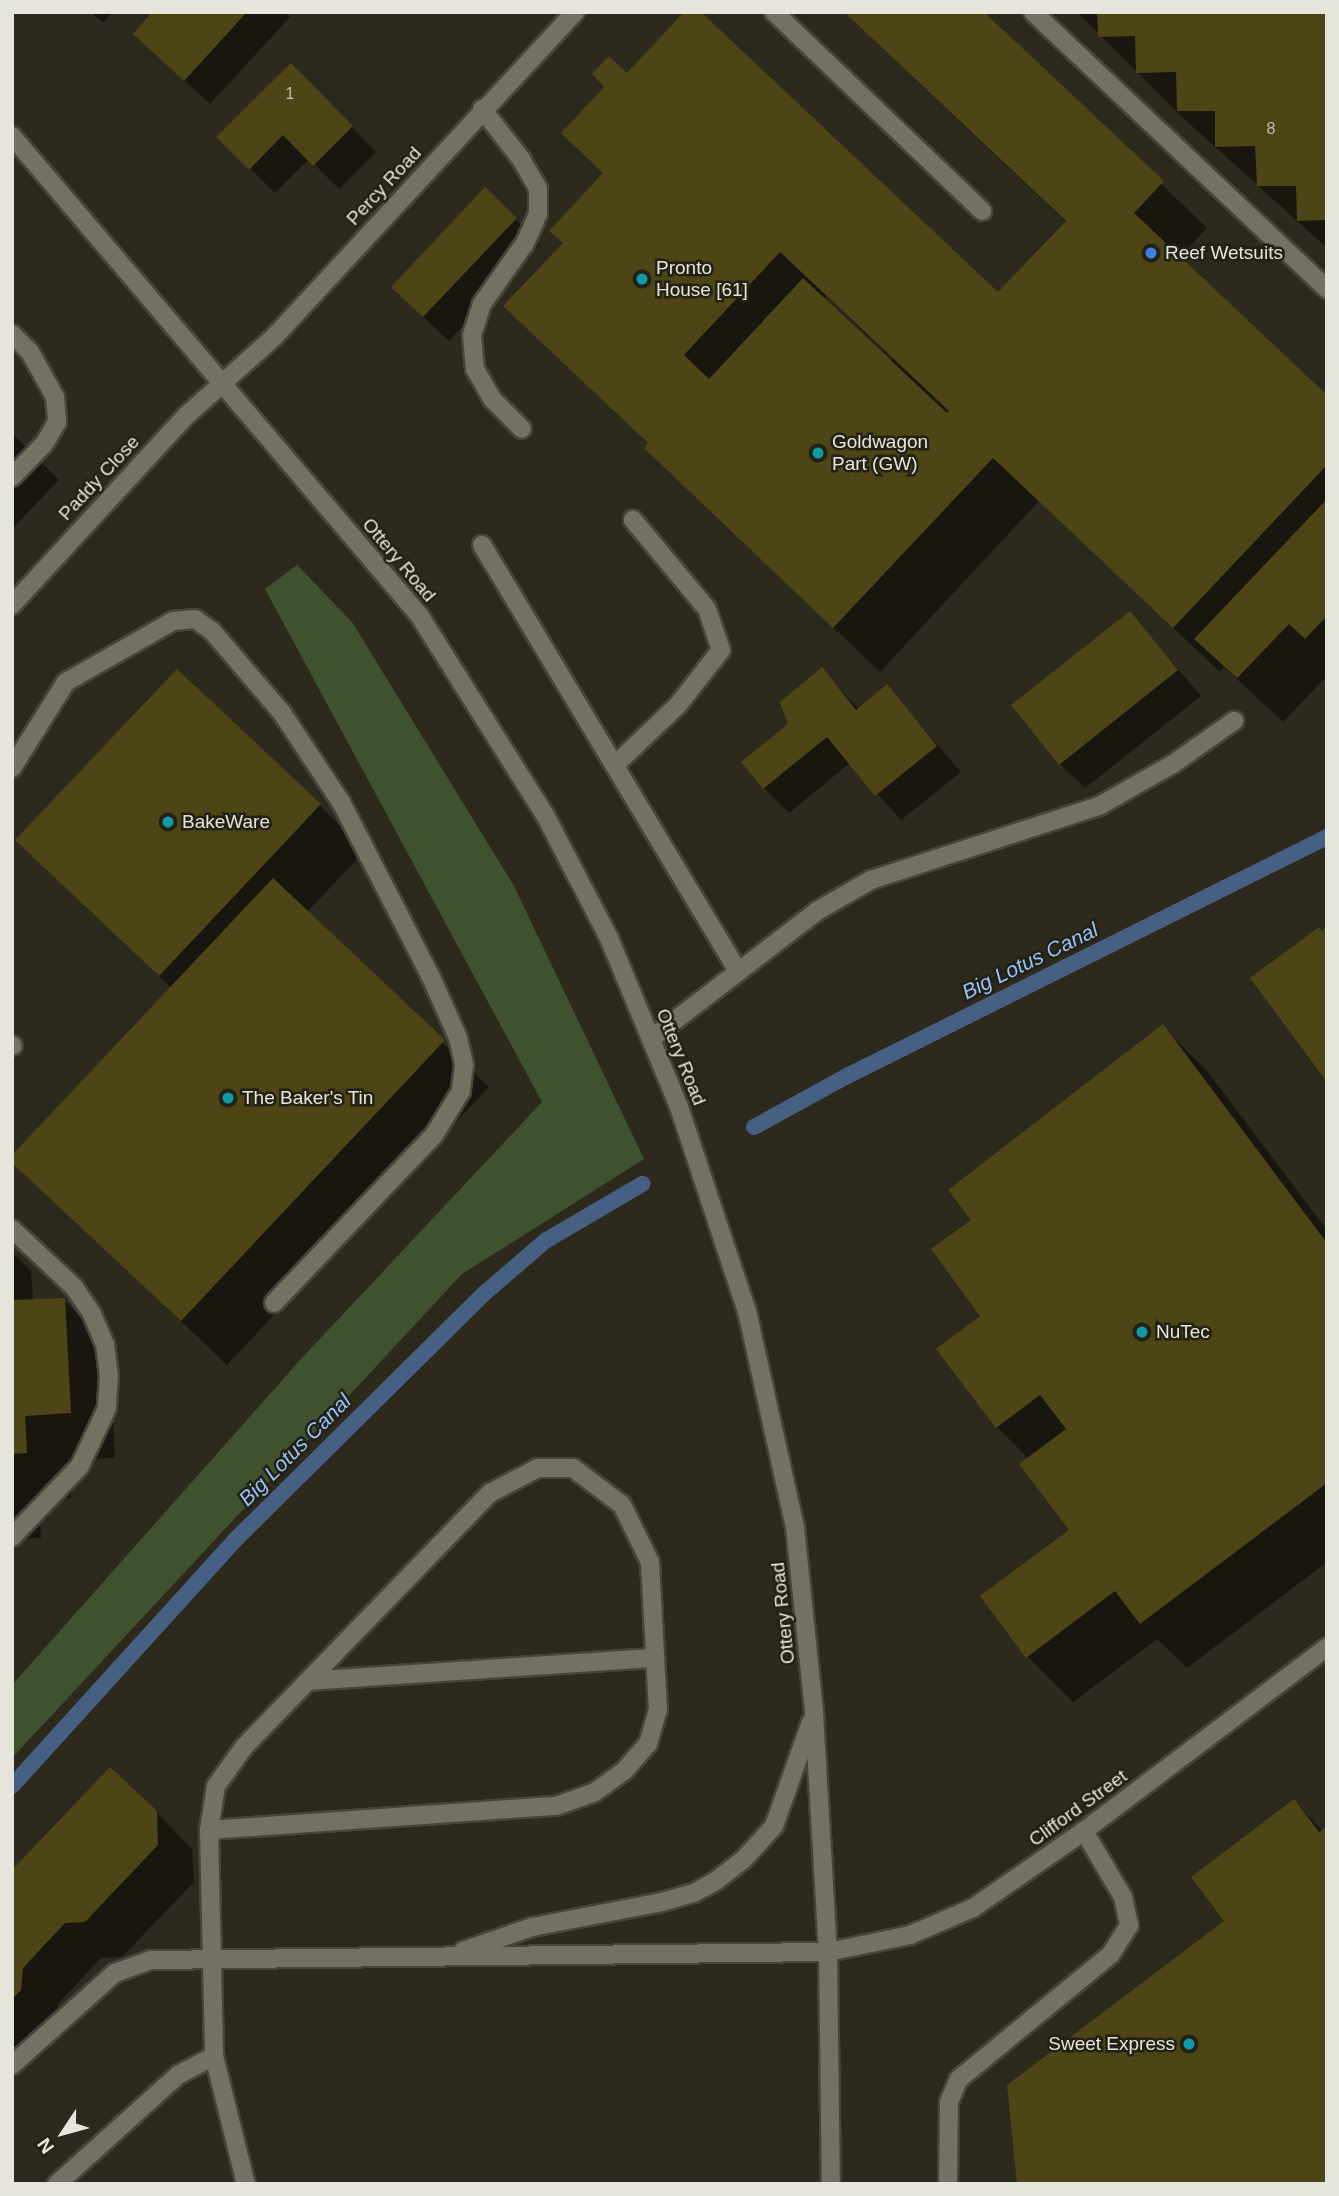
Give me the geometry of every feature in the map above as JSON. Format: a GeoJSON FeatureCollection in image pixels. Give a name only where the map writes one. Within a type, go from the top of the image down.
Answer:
{"type":"FeatureCollection","features":[{"type":"Feature","properties":{"kind":"street","name":"Percy Road"},"geometry":{"type":"LineString","coordinates":[[220,384],[275,335],[482,109],[575,12]]}},
{"type":"Feature","properties":{"kind":"street"},"geometry":{"type":"LineString","coordinates":[[774,12],[982,211]]}},
{"type":"Feature","properties":{"kind":"street"},"geometry":{"type":"LineString","coordinates":[[1033,12],[1327,289]]}},
{"type":"Feature","properties":{"kind":"street"},"geometry":{"type":"LineString","coordinates":[[482,109],[521,159],[538,189],[538,214],[529,233],[482,304],[472,335],[475,369],[492,399],[522,429]]}},
{"type":"Feature","properties":{"kind":"street","name":"Ottery Road"},"geometry":{"type":"LineString","coordinates":[[12,136],[419,615],[545,815],[609,938],[679,1107],[707,1181],[747,1311],[781,1448],[795,1527],[814,1712],[828,1952],[831,2184]]}},
{"type":"Feature","properties":{"kind":"street"},"geometry":{"type":"LineString","coordinates":[[12,334],[30,352],[54,397],[57,422],[45,443],[12,477]]}},
{"type":"Feature","properties":{"kind":"street","name":"Paddy Close"},"geometry":{"type":"LineString","coordinates":[[12,605],[220,384]]}},
{"type":"Feature","properties":{"kind":"street"},"geometry":{"type":"LineString","coordinates":[[616,764],[678,705],[721,650],[707,609],[633,520]]}},
{"type":"Feature","properties":{"kind":"street"},"geometry":{"type":"LineString","coordinates":[[482,545],[739,971]]}},
{"type":"Feature","properties":{"kind":"street"},"geometry":{"type":"LineString","coordinates":[[12,768],[66,682],[173,621],[195,619],[212,631],[282,713],[341,802],[430,975],[458,1038],[464,1065],[461,1091],[434,1135],[274,1303]]}},
{"type":"Feature","properties":{"kind":"street"},"geometry":{"type":"LineString","coordinates":[[651,1039],[817,911],[871,880],[1099,806],[1173,764],[1234,720]]}},
{"type":"Feature","properties":{"kind":"street"},"geometry":{"type":"LineString","coordinates":[[12,1229],[74,1287],[92,1314],[104,1344],[109,1376],[107,1408],[80,1466],[12,1537]]}},
{"type":"Feature","properties":{"kind":"street"},"geometry":{"type":"LineString","coordinates":[[209,1830],[556,1806],[595,1792],[625,1770],[648,1744],[658,1710],[650,1562],[622,1505],[573,1468],[538,1468],[490,1493],[244,1747],[216,1786],[209,1830],[208,1960],[214,2056],[246,2184]]}},
{"type":"Feature","properties":{"kind":"street","name":"Clifford Street"},"geometry":{"type":"LineString","coordinates":[[12,2065],[115,1973],[151,1960],[828,1952],[910,1935],[973,1908],[1084,1831],[1327,1647]]}},
{"type":"Feature","properties":{"kind":"street"},"geometry":{"type":"LineString","coordinates":[[308,1681],[655,1658]]}},
{"type":"Feature","properties":{"kind":"street"},"geometry":{"type":"LineString","coordinates":[[446,1957],[532,1927],[694,1893],[717,1880],[744,1859],[774,1826],[814,1712]]}},
{"type":"Feature","properties":{"kind":"street"},"geometry":{"type":"LineString","coordinates":[[948,2184],[949,2102],[958,2079],[1111,1954],[1129,1925],[1123,1897],[1084,1831]]}},
{"type":"Feature","properties":{"kind":"street"},"geometry":{"type":"LineString","coordinates":[[57,2184],[178,2075],[214,2056]]}},
{"type":"Feature","properties":{"kind":"green space"},"geometry":{"type":"Polygon","coordinates":[[[297,565],[352,622],[514,886],[644,1159],[462,1274],[12,1758],[12,1685],[300,1360],[542,1102],[265,589],[297,565]]]}},
{"type":"Feature","properties":{"kind":"building"},"geometry":{"type":"Polygon","coordinates":[[[152,12],[247,12],[184,81],[133,34],[152,12]]]}},
{"type":"Feature","properties":{"kind":"building"},"geometry":{"type":"Polygon","coordinates":[[[684,12],[701,12],[998,292],[1066,221],[844,12],[984,12],[1164,181],[1134,213],[1327,395],[1327,465],[1173,628],[993,458],[833,628],[644,448],[648,443],[503,306],[563,243],[549,231],[603,173],[561,133],[604,87],[592,74],[609,56],[627,73],[684,12]],[[780,252],[684,355],[709,379],[803,278],[947,413],[949,411],[780,252]]]}},
{"type":"Feature","properties":{"kind":"building"},"geometry":{"type":"Polygon","coordinates":[[[1097,12],[1327,12],[1327,220],[1297,221],[1296,186],[1257,186],[1255,146],[1215,147],[1215,111],[1177,111],[1176,72],[1136,73],[1135,36],[1098,37],[1097,12]]]}},
{"type":"Feature","properties":{"kind":"building"},"geometry":{"type":"Polygon","coordinates":[[[291,63],[353,126],[313,166],[283,135],[249,170],[216,137],[291,63]]]}},
{"type":"Feature","properties":{"kind":"building"},"geometry":{"type":"Polygon","coordinates":[[[485,187],[517,218],[423,317],[391,287],[485,187]]]}},
{"type":"Feature","properties":{"kind":"building"},"geometry":{"type":"Polygon","coordinates":[[[1327,499],[1327,616],[1305,639],[1289,624],[1237,678],[1194,639],[1327,499]]]}},
{"type":"Feature","properties":{"kind":"building"},"geometry":{"type":"Polygon","coordinates":[[[1130,611],[1178,670],[1059,765],[1011,705],[1130,611]]]}},
{"type":"Feature","properties":{"kind":"building"},"geometry":{"type":"Polygon","coordinates":[[[822,667],[856,710],[887,684],[937,746],[875,796],[827,737],[763,789],[741,762],[788,724],[780,702],[822,667]]]}},
{"type":"Feature","properties":{"kind":"building","name":"BakeWare"},"geometry":{"type":"Polygon","coordinates":[[[177,669],[321,804],[159,976],[15,840],[177,669]]]}},
{"type":"Feature","properties":{"kind":"building","name":"The Baker's Tin"},"geometry":{"type":"Polygon","coordinates":[[[273,878],[445,1040],[181,1321],[12,1163],[12,1155],[273,878]]]}},
{"type":"Feature","properties":{"kind":"building"},"geometry":{"type":"Polygon","coordinates":[[[1327,926],[1327,1082],[1250,978],[1319,927],[1322,931],[1327,926]]]}},
{"type":"Feature","properties":{"kind":"building","name":"NuTec"},"geometry":{"type":"Polygon","coordinates":[[[1163,1024],[1327,1243],[1327,1483],[1140,1624],[1115,1591],[1026,1658],[980,1596],[1069,1530],[1019,1464],[1066,1429],[1040,1395],[996,1428],[936,1349],[980,1316],[931,1249],[971,1220],[948,1190],[1163,1024]]]}},
{"type":"Feature","properties":{"kind":"building"},"geometry":{"type":"Polygon","coordinates":[[[65,1298],[71,1413],[25,1416],[27,1453],[12,1454],[12,1300],[65,1298]]]}},
{"type":"Feature","properties":{"kind":"building"},"geometry":{"type":"Polygon","coordinates":[[[110,1767],[157,1811],[158,1845],[85,1922],[65,1923],[23,1968],[21,1990],[12,1999],[12,1870],[110,1767]]]}},
{"type":"Feature","properties":{"kind":"building","name":"Sweet Express"},"geometry":{"type":"Polygon","coordinates":[[[1294,1799],[1319,1832],[1327,1826],[1327,2184],[1017,2184],[1007,2085],[1224,1921],[1191,1877],[1294,1799]]]}},
{"type":"Feature","properties":{"kind":"waterway","name":"Big Lotus Canal"},"geometry":{"type":"LineString","coordinates":[[754,1127],[847,1076],[1327,837]]}},
{"type":"Feature","properties":{"kind":"waterway","name":"Big Lotus Canal"},"geometry":{"type":"LineString","coordinates":[[12,1786],[234,1541],[486,1292],[545,1241],[642,1184]]}},
{"type":"Feature","properties":{"kind":"place","name":"Reef Wetsuits"},"geometry":{"type":"Point","coordinates":[1151,253]}},
{"type":"Feature","properties":{"kind":"place","name":"Pronto House [61]"},"geometry":{"type":"Point","coordinates":[642,279]}},
{"type":"Feature","properties":{"kind":"place","name":"Goldwagon Part (GW)"},"geometry":{"type":"Point","coordinates":[818,453]}},
{"type":"Feature","properties":{"kind":"place","name":"BakeWare"},"geometry":{"type":"Point","coordinates":[168,822]}},
{"type":"Feature","properties":{"kind":"place","name":"The Baker's Tin"},"geometry":{"type":"Point","coordinates":[228,1098]}},
{"type":"Feature","properties":{"kind":"place","name":"NuTec"},"geometry":{"type":"Point","coordinates":[1142,1332]}},
{"type":"Feature","properties":{"kind":"place","name":"Sweet Express"},"geometry":{"type":"Point","coordinates":[1189,2044]}}]}
